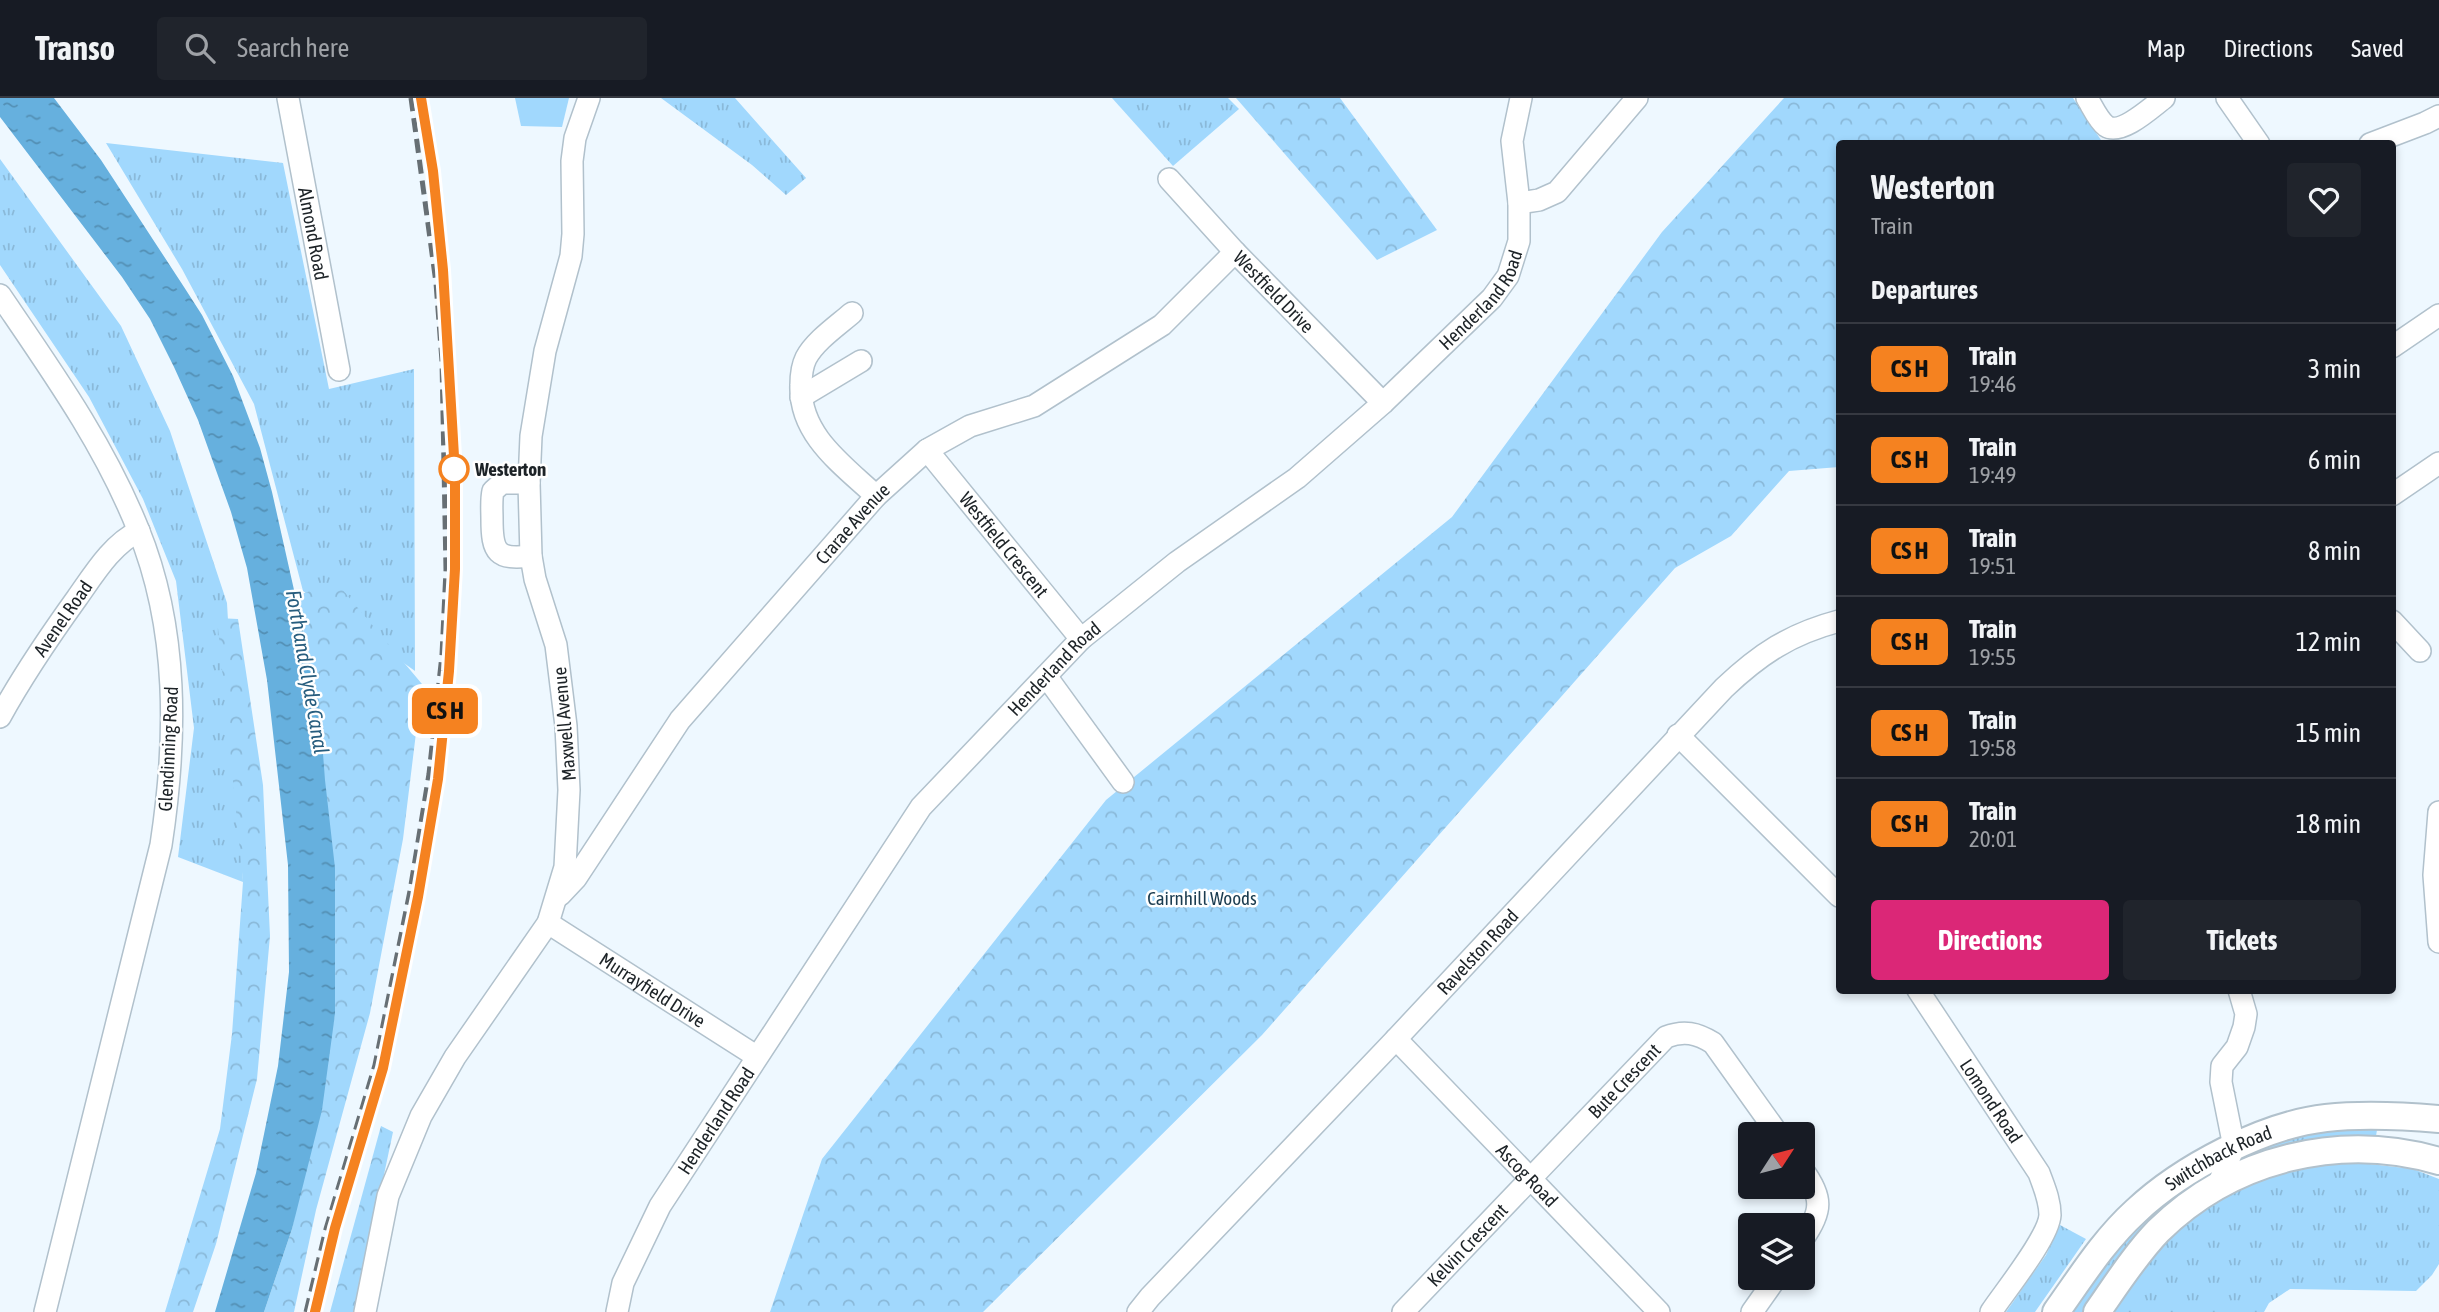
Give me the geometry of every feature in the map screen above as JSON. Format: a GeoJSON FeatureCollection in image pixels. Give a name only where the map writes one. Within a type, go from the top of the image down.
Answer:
{"type":"FeatureCollection","features":[{"type":"Feature","properties":{"kind":"main road","name":"Switchback Road"},"geometry":{"type":"LineString","coordinates":[[2056,1312],[2103,1246],[2136,1211],[2172,1181],[2202,1163],[2234,1147],[2293,1124],[2327,1118],[2439,1119]]}},
{"type":"Feature","properties":{"kind":"main road","name":"Switchback Road"},"geometry":{"type":"LineString","coordinates":[[2097,1312],[2157,1232],[2191,1202],[2246,1170],[2332,1149],[2380,1149],[2439,1161]]}},
{"type":"Feature","properties":{"kind":"street","name":"Almond Road"},"geometry":{"type":"LineString","coordinates":[[288,98],[340,370]]}},
{"type":"Feature","properties":{"kind":"street","name":"Maxwell Avenue"},"geometry":{"type":"LineString","coordinates":[[365,1312],[388,1196],[421,1116],[455,1058],[548,923],[565,867],[569,790],[566,726],[556,645],[535,579],[531,556],[529,482],[531,436],[545,351],[571,256],[572,161],[575,138],[589,98]]}},
{"type":"Feature","properties":{"kind":"street","name":"Henderland Road"},"geometry":{"type":"LineString","coordinates":[[617,1312],[623,1283],[660,1206],[921,807],[1081,639],[1177,562],[1297,478],[1383,402],[1492,298],[1508,276],[1519,241],[1512,141],[1521,98]]}},
{"type":"Feature","properties":{"kind":"street"},"geometry":{"type":"LineString","coordinates":[[1518,204],[1539,200],[1557,192],[1637,98]]}},
{"type":"Feature","properties":{"kind":"street"},"geometry":{"type":"LineString","coordinates":[[2087,98],[2106,126],[2115,129],[2125,127],[2164,98]]}},
{"type":"Feature","properties":{"kind":"street"},"geometry":{"type":"LineString","coordinates":[[2227,98],[2256,140]]}},
{"type":"Feature","properties":{"kind":"street"},"geometry":{"type":"LineString","coordinates":[[2381,140],[2439,116]]}},
{"type":"Feature","properties":{"kind":"street","name":"Westfield Drive"},"geometry":{"type":"LineString","coordinates":[[1169,179],[1235,252],[1383,402]]}},
{"type":"Feature","properties":{"kind":"street","name":"Crarae Avenue"},"geometry":{"type":"LineString","coordinates":[[558,897],[576,878],[680,720],[876,496],[927,450],[970,426],[1034,406],[1162,325],[1235,252]]}},
{"type":"Feature","properties":{"kind":"street","name":"Glendinning Road"},"geometry":{"type":"LineString","coordinates":[[1,297],[75,407],[122,491],[139,531],[162,615],[171,679],[169,790],[161,845],[46,1312]]}},
{"type":"Feature","properties":{"kind":"street"},"geometry":{"type":"LineString","coordinates":[[852,313],[811,351],[805,360],[802,373],[802,404],[815,436],[876,496]]}},
{"type":"Feature","properties":{"kind":"street"},"geometry":{"type":"LineString","coordinates":[[2396,344],[2439,315]]}},
{"type":"Feature","properties":{"kind":"street"},"geometry":{"type":"LineString","coordinates":[[802,404],[861,361]]}},
{"type":"Feature","properties":{"kind":"street","name":"Westfield Crescent"},"geometry":{"type":"LineString","coordinates":[[927,450],[1081,639]]}},
{"type":"Feature","properties":{"kind":"street"},"geometry":{"type":"LineString","coordinates":[[2396,492],[2439,463]]}},
{"type":"Feature","properties":{"kind":"street"},"geometry":{"type":"LineString","coordinates":[[529,482],[502,484],[496,487],[492,496],[494,546],[505,557],[531,556]]}},
{"type":"Feature","properties":{"kind":"street","name":"Avenel Road"},"geometry":{"type":"LineString","coordinates":[[0,717],[28,667],[92,577],[119,543],[139,531]]}},
{"type":"Feature","properties":{"kind":"street","name":"Ravelston Road"},"geometry":{"type":"LineString","coordinates":[[1138,1312],[1724,688],[1759,656],[1788,639],[1836,622]]}},
{"type":"Feature","properties":{"kind":"street"},"geometry":{"type":"LineString","coordinates":[[2396,625],[2420,651]]}},
{"type":"Feature","properties":{"kind":"street"},"geometry":{"type":"LineString","coordinates":[[1046,676],[1123,782]]}},
{"type":"Feature","properties":{"kind":"street"},"geometry":{"type":"LineString","coordinates":[[1678,735],[1836,893]]}},
{"type":"Feature","properties":{"kind":"street"},"geometry":{"type":"LineString","coordinates":[[2439,812],[2434,875],[2439,942]]}},
{"type":"Feature","properties":{"kind":"street","name":"Murrayfield Drive"},"geometry":{"type":"LineString","coordinates":[[548,923],[756,1056]]}},
{"type":"Feature","properties":{"kind":"street","name":"Lomond Road"},"geometry":{"type":"LineString","coordinates":[[1921,994],[2039,1174],[2049,1198],[2050,1218],[2042,1238],[1991,1312]]}},
{"type":"Feature","properties":{"kind":"street"},"geometry":{"type":"LineString","coordinates":[[2218,1185],[2234,1147],[2221,1082],[2222,1066],[2237,1047],[2244,1027],[2246,1014],[2240,994]]}},
{"type":"Feature","properties":{"kind":"street","name":"Bute Crescent"},"geometry":{"type":"LineString","coordinates":[[1529,1179],[1659,1042],[1677,1033],[1688,1032],[1702,1036],[1713,1044],[1768,1122]]}},
{"type":"Feature","properties":{"kind":"street","name":"Ascog Road"},"geometry":{"type":"LineString","coordinates":[[1395,1038],[1659,1312]]}},
{"type":"Feature","properties":{"kind":"street","name":"Kelvin Crescent"},"geometry":{"type":"LineString","coordinates":[[1403,1312],[1529,1179]]}},
{"type":"Feature","properties":{"kind":"street"},"geometry":{"type":"LineString","coordinates":[[1815,1186],[1819,1202],[1815,1219]]}},
{"type":"Feature","properties":{"kind":"street"},"geometry":{"type":"LineString","coordinates":[[1752,1312],[1768,1290]]}},
{"type":"Feature","properties":{"kind":"green space"},"geometry":{"type":"Polygon","coordinates":[[[515,98],[569,98],[562,127],[521,126],[515,98]]]}},
{"type":"Feature","properties":{"kind":"green space"},"geometry":{"type":"Polygon","coordinates":[[[661,98],[735,98],[806,178],[786,195],[752,165],[661,98]]]}},
{"type":"Feature","properties":{"kind":"green space"},"geometry":{"type":"Polygon","coordinates":[[[1112,98],[1228,98],[1239,109],[1173,166],[1112,98]]]}},
{"type":"Feature","properties":{"kind":"green space"},"geometry":{"type":"Polygon","coordinates":[[[1236,98],[1340,98],[1437,230],[1377,260],[1236,98]]]}},
{"type":"Feature","properties":{"kind":"green space","name":"Cairnhill Woods"},"geometry":{"type":"Polygon","coordinates":[[[1784,98],[2073,98],[2101,140],[1836,140],[1836,467],[1789,471],[1731,536],[1675,568],[1262,1035],[983,1312],[770,1312],[822,1159],[1106,800],[1452,517],[1662,232],[1784,98]]]}},
{"type":"Feature","properties":{"kind":"green space"},"geometry":{"type":"Polygon","coordinates":[[[106,143],[283,163],[329,389],[414,369],[415,671],[303,591],[254,404],[182,269],[106,143]]]}},
{"type":"Feature","properties":{"kind":"green space"},"geometry":{"type":"Polygon","coordinates":[[[0,159],[121,326],[170,431],[227,603],[243,882],[178,857],[194,728],[176,581],[143,499],[89,397],[0,265],[0,159]]]}},
{"type":"Feature","properties":{"kind":"green space"},"geometry":{"type":"Polygon","coordinates":[[[336,582],[422,684],[403,839],[370,1013],[316,1210],[294,1312],[264,1312],[292,1229],[335,1014],[319,701],[296,596],[336,582]]]}},
{"type":"Feature","properties":{"kind":"green space"},"geometry":{"type":"Polygon","coordinates":[[[217,618],[238,619],[263,785],[270,936],[257,1079],[216,1244],[193,1312],[165,1312],[220,1129],[232,1034],[243,882],[217,618]]]}},
{"type":"Feature","properties":{"kind":"green space"},"geometry":{"type":"Polygon","coordinates":[[[381,1126],[393,1132],[355,1312],[330,1312],[381,1126]]]}},
{"type":"Feature","properties":{"kind":"green space"},"geometry":{"type":"Polygon","coordinates":[[[2323,1129],[2409,1130],[2377,1130],[2376,1136],[2312,1139],[2249,1156],[2247,1151],[2323,1129]]]}},
{"type":"Feature","properties":{"kind":"green space"},"geometry":{"type":"Polygon","coordinates":[[[2369,1160],[2370,1164],[2413,1169],[2439,1179],[2439,1264],[2416,1291],[2290,1289],[2269,1303],[2264,1312],[2112,1312],[2164,1240],[2209,1201],[2257,1176],[2321,1161],[2369,1160]]]}},
{"type":"Feature","properties":{"kind":"green space"},"geometry":{"type":"Polygon","coordinates":[[[2225,1166],[2184,1192],[2156,1215],[2129,1245],[2083,1312],[2068,1312],[2123,1237],[2182,1185],[2225,1166]]]}},
{"type":"Feature","properties":{"kind":"green space"},"geometry":{"type":"Polygon","coordinates":[[[2060,1225],[2086,1239],[2035,1312],[2006,1312],[2046,1255],[2060,1225]]]}},
{"type":"Feature","properties":{"kind":"water","name":"Forth and Clyde Canal"},"geometry":{"type":"Polygon","coordinates":[[[0,98],[54,98],[101,160],[202,315],[233,376],[260,448],[319,701],[335,868],[335,1014],[322,1110],[292,1229],[264,1312],[215,1312],[256,1173],[278,1066],[289,972],[288,865],[267,680],[247,568],[231,512],[198,420],[150,319],[122,277],[0,117],[0,98]]]}},
{"type":"Feature","properties":{"kind":"railway"},"geometry":{"type":"LineString","coordinates":[[306,1312],[326,1229],[375,1065],[410,891],[429,774],[442,655],[446,570],[442,361],[436,283],[411,98]]}},
{"type":"Feature","properties":{"kind":"railway"},"geometry":{"type":"LineString","coordinates":[[428,142],[436,198]]}},
{"type":"Feature","properties":{"kind":"train"},"geometry":{"type":"LineString","coordinates":[[315,1312],[335,1228],[383,1068],[418,897],[438,779],[449,671],[455,569],[455,473],[443,270],[433,171],[421,98]]}},
{"type":"Feature","properties":{"kind":"place","name":"Westerton"},"geometry":{"type":"Point","coordinates":[454,469]}}]}
